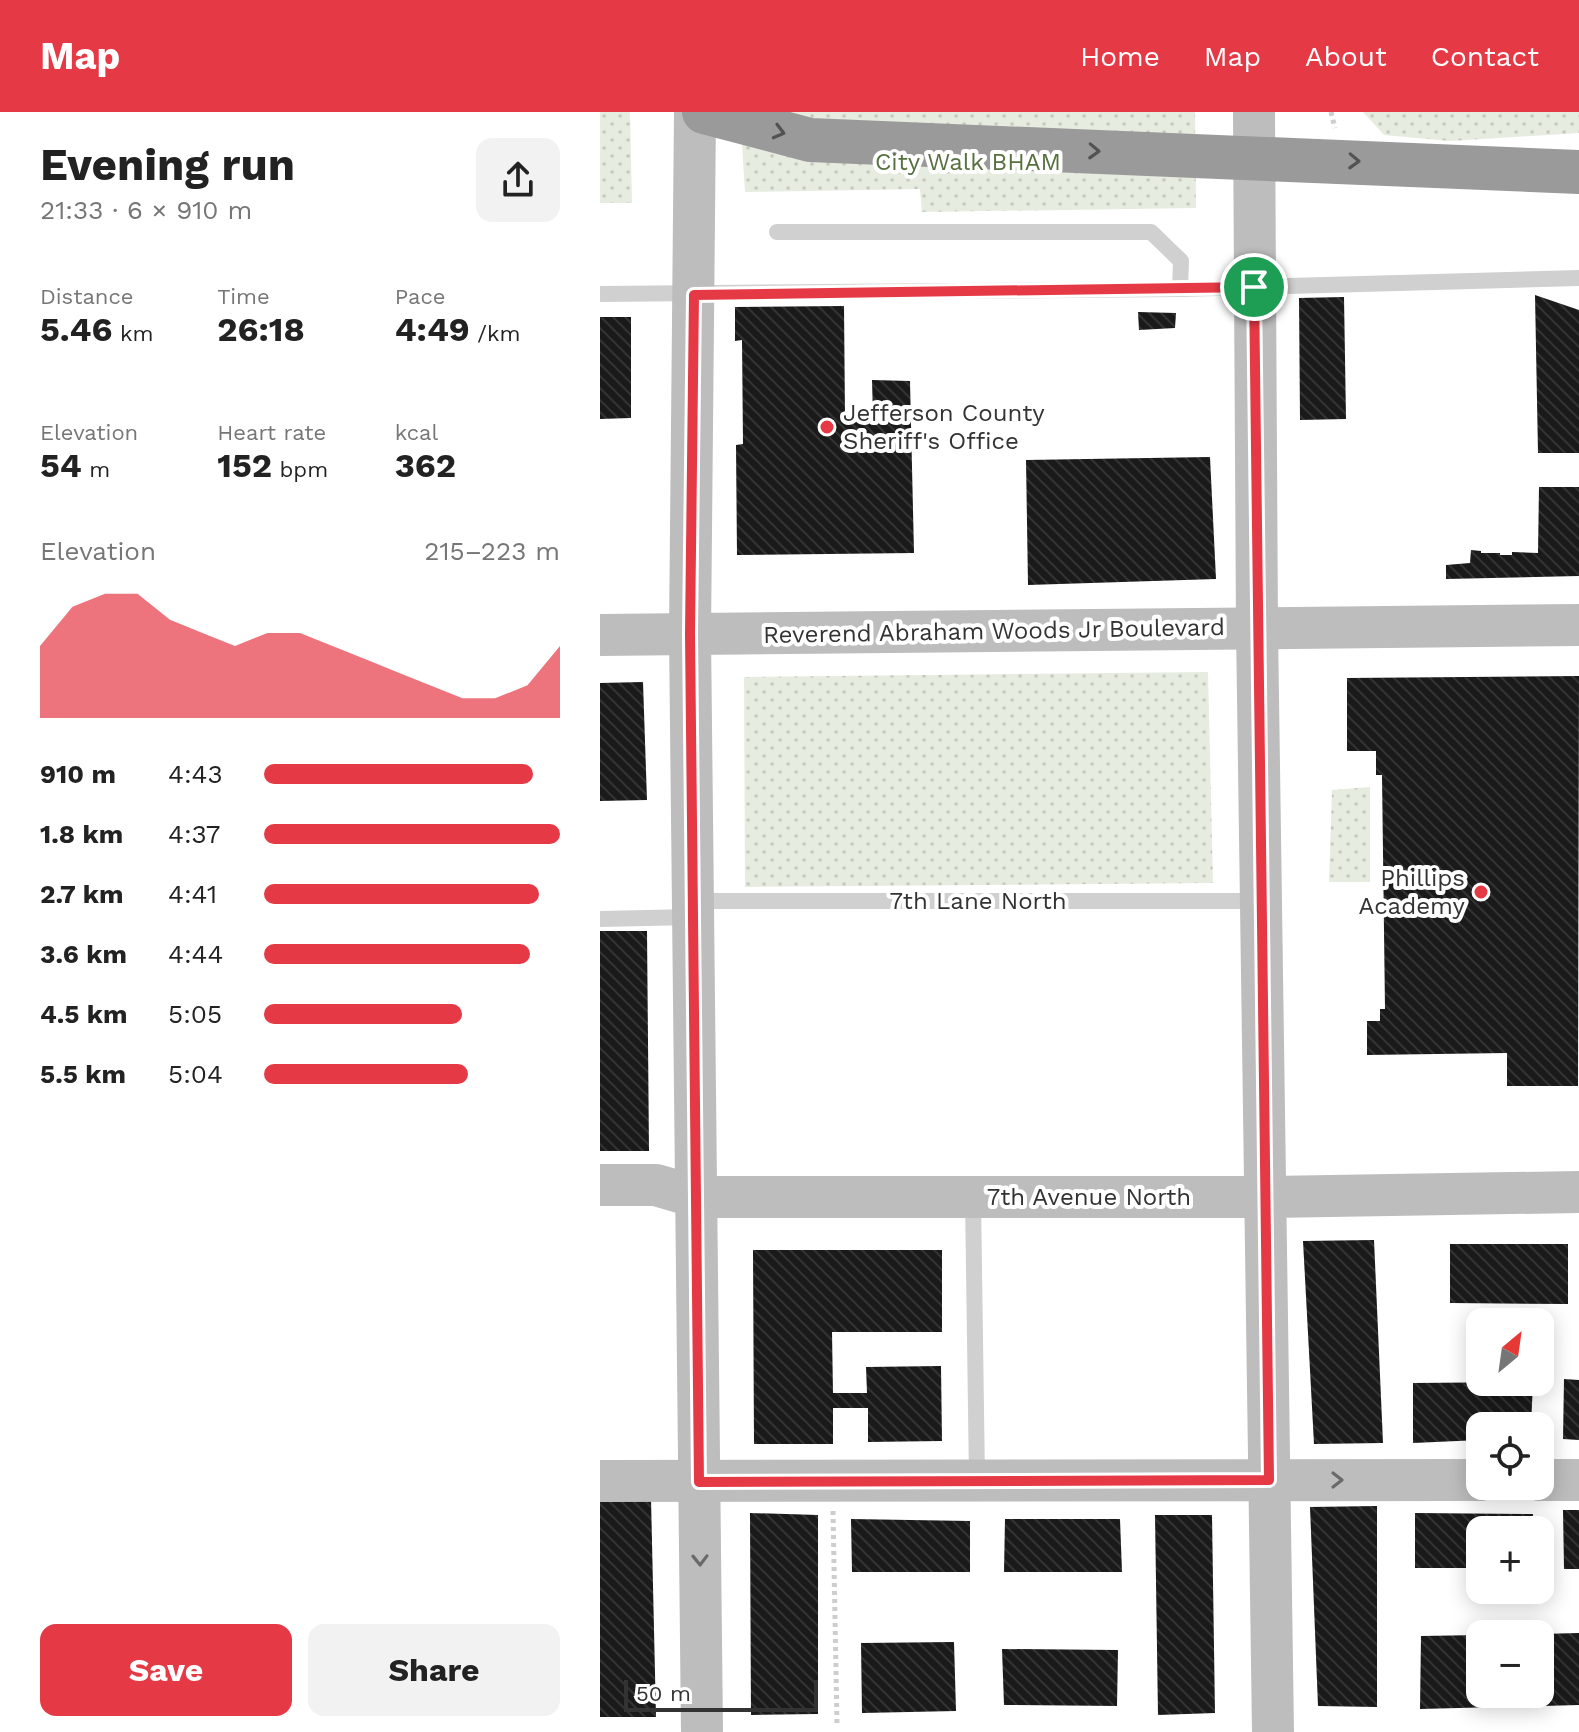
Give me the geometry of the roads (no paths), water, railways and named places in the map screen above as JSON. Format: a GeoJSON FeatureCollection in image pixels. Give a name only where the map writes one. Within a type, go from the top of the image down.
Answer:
{"type":"FeatureCollection","features":[{"type":"Feature","properties":{"kind":"highway"},"geometry":{"type":"LineString","coordinates":[[704,112],[810,140],[1579,172]]}},
{"type":"Feature","properties":{"kind":"street"},"geometry":{"type":"LineString","coordinates":[[695,112],[690,634],[702,1732]]}},
{"type":"Feature","properties":{"kind":"street"},"geometry":{"type":"LineString","coordinates":[[1254,112],[1257,628],[1273,1732]]}},
{"type":"Feature","properties":{"kind":"street","name":"Reverend Abraham Woods Jr Boulevard"},"geometry":{"type":"LineString","coordinates":[[600,635],[1579,625]]}},
{"type":"Feature","properties":{"kind":"street","name":"7th Avenue North"},"geometry":{"type":"LineString","coordinates":[[600,1185],[656,1185],[697,1197],[1266,1197],[1579,1192]]}},
{"type":"Feature","properties":{"kind":"street"},"geometry":{"type":"LineString","coordinates":[[600,1481],[1466,1480]]}},
{"type":"Feature","properties":{"kind":"street"},"geometry":{"type":"LineString","coordinates":[[1554,1480],[1579,1480]]}},
{"type":"Feature","properties":{"kind":"lane"},"geometry":{"type":"LineString","coordinates":[[777,232],[1151,232],[1181,261],[1180,289]]}},
{"type":"Feature","properties":{"kind":"lane"},"geometry":{"type":"LineString","coordinates":[[600,294],[1180,289],[1579,278]]}},
{"type":"Feature","properties":{"kind":"lane","name":"7th Lane North"},"geometry":{"type":"LineString","coordinates":[[600,919],[693,909],[1262,901]]}},
{"type":"Feature","properties":{"kind":"lane"},"geometry":{"type":"LineString","coordinates":[[973,1197],[977,1481]]}},
{"type":"Feature","properties":{"kind":"place","name":"Jefferson County Sheriff's Office"},"geometry":{"type":"Point","coordinates":[827,427]}},
{"type":"Feature","properties":{"kind":"place","name":"Phillips Academy"},"geometry":{"type":"Point","coordinates":[1481,892]}},
{"type":"Feature","properties":{"kind":"park label","name":"City Walk BHAM"},"geometry":{"type":"Point","coordinates":[968,162]}}]}
